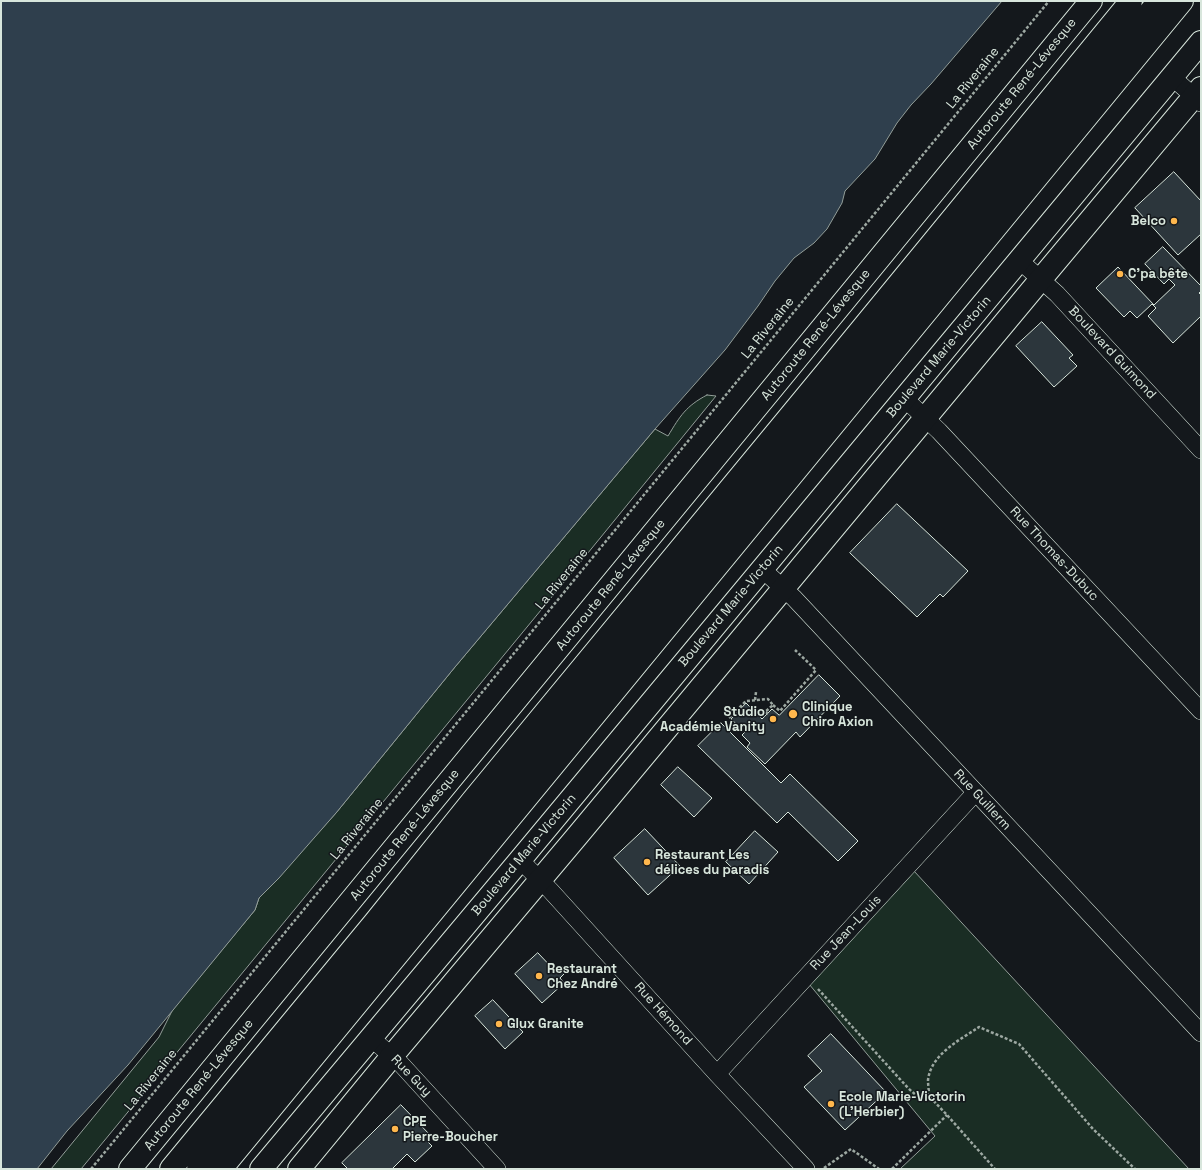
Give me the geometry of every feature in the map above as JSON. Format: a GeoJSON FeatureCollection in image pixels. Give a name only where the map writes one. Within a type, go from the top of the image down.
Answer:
{"type":"FeatureCollection","features":[{"type":"Feature","properties":{"kind":"main road","name":"Autoroute René-Lévesque"},"geometry":{"type":"LineString","coordinates":[[130,1169],[1091,1]]}},
{"type":"Feature","properties":{"kind":"main road"},"geometry":{"type":"LineString","coordinates":[[171,1169],[1131,1]]}},
{"type":"Feature","properties":{"kind":"main road"},"geometry":{"type":"LineString","coordinates":[[198,1169],[1159,1]]}},
{"type":"Feature","properties":{"kind":"main road"},"geometry":{"type":"LineString","coordinates":[[221,1169],[1182,1]]}},
{"type":"Feature","properties":{"kind":"main road","name":"Boulevard Marie-Victorin"},"geometry":{"type":"LineString","coordinates":[[261,1169],[1020,261],[1201,42]]}},
{"type":"Feature","properties":{"kind":"main road"},"geometry":{"type":"LineString","coordinates":[[299,1169],[1040,279],[1199,96]]}},
{"type":"Feature","properties":{"kind":"street"},"geometry":{"type":"LineString","coordinates":[[1172,77],[1199,96]]}},
{"type":"Feature","properties":{"kind":"street","name":"Boulevard Guimond"},"geometry":{"type":"LineString","coordinates":[[1020,261],[1057,294],[1201,450]]}},
{"type":"Feature","properties":{"kind":"street","name":"Rue Thomas-Dubuc"},"geometry":{"type":"LineString","coordinates":[[904,398],[926,417],[1201,711]]}},
{"type":"Feature","properties":{"kind":"street","name":"Rue Guillerm"},"geometry":{"type":"LineString","coordinates":[[762,569],[784,587],[1201,1033]]}},
{"type":"Feature","properties":{"kind":"street","name":"Rue Jean-Louis"},"geometry":{"type":"LineString","coordinates":[[717,1074],[976,792]]}},
{"type":"Feature","properties":{"kind":"street","name":"Rue Hémond"},"geometry":{"type":"LineString","coordinates":[[520,860],[806,1169]]}},
{"type":"Feature","properties":{"kind":"street","name":"Rue Guy"},"geometry":{"type":"LineString","coordinates":[[371,1038],[392,1056],[498,1169]]}},
{"type":"Feature","properties":{"kind":"path","name":"La Riveraine"},"geometry":{"type":"LineString","coordinates":[[91,1169],[1049,1]]}},
{"type":"Feature","properties":{"kind":"path"},"geometry":{"type":"LineString","coordinates":[[729,718],[746,701],[768,699],[780,711],[816,670],[795,650]]}},
{"type":"Feature","properties":{"kind":"path"},"geometry":{"type":"LineString","coordinates":[[755,700],[756,692]]}},
{"type":"Feature","properties":{"kind":"path"},"geometry":{"type":"LineString","coordinates":[[768,714],[765,712],[773,705]]}},
{"type":"Feature","properties":{"kind":"path"},"geometry":{"type":"LineString","coordinates":[[815,987],[908,1088],[918,1097],[929,1096]]}},
{"type":"Feature","properties":{"kind":"path"},"geometry":{"type":"LineString","coordinates":[[996,1169],[929,1096],[928,1080],[932,1066],[945,1050],[979,1027],[1019,1044],[1093,1129],[1135,1169]]}},
{"type":"Feature","properties":{"kind":"path"},"geometry":{"type":"LineString","coordinates":[[892,1169],[947,1115]]}},
{"type":"Feature","properties":{"kind":"path"},"geometry":{"type":"LineString","coordinates":[[823,1169],[851,1149],[879,1169]]}},
{"type":"Feature","properties":{"kind":"green space"},"geometry":{"type":"Polygon","coordinates":[[[707,395],[716,396],[81,1169],[51,1169],[159,1037],[173,1009],[255,910],[259,898],[336,813],[455,667],[655,429],[668,436],[684,412],[694,403],[707,395]]]}},
{"type":"Feature","properties":{"kind":"green space"},"geometry":{"type":"Polygon","coordinates":[[[914,871],[1189,1169],[900,1169],[935,1136],[809,984],[914,871]]]}},
{"type":"Feature","properties":{"kind":"water"},"geometry":{"type":"Polygon","coordinates":[[[1,1],[1002,1],[897,123],[875,159],[845,191],[842,203],[827,229],[814,243],[794,258],[775,281],[725,350],[655,429],[455,667],[336,813],[279,878],[259,898],[255,910],[128,1065],[67,1131],[37,1169],[1,1169],[1,1]]]}},
{"type":"Feature","properties":{"kind":"building","name":"Belco"},"geometry":{"type":"Polygon","coordinates":[[[1174,172],[1201,201],[1201,234],[1178,255],[1135,208],[1174,172]]]}},
{"type":"Feature","properties":{"kind":"building"},"geometry":{"type":"Polygon","coordinates":[[[1163,247],[1201,286],[1201,291],[1199,293],[1201,295],[1201,316],[1173,343],[1148,316],[1156,308],[1152,304],[1137,318],[1130,311],[1124,317],[1096,288],[1118,267],[1154,305],[1175,285],[1169,279],[1164,284],[1145,264],[1163,247]]]}},
{"type":"Feature","properties":{"kind":"building"},"geometry":{"type":"Polygon","coordinates":[[[1042,322],[1073,355],[1069,358],[1077,366],[1054,387],[1016,346],[1042,322]]]}},
{"type":"Feature","properties":{"kind":"building"},"geometry":{"type":"Polygon","coordinates":[[[897,504],[968,571],[943,597],[940,594],[917,617],[850,553],[897,504]]]}},
{"type":"Feature","properties":{"kind":"building"},"geometry":{"type":"Polygon","coordinates":[[[819,675],[840,696],[800,737],[796,732],[765,764],[747,747],[750,743],[742,735],[745,732],[731,719],[746,703],[762,719],[772,709],[779,715],[819,675]]]}},
{"type":"Feature","properties":{"kind":"building"},"geometry":{"type":"Polygon","coordinates":[[[721,723],[781,783],[790,774],[858,841],[838,861],[788,812],[777,823],[698,746],[721,723]]]}},
{"type":"Feature","properties":{"kind":"building"},"geometry":{"type":"Polygon","coordinates":[[[678,767],[712,798],[694,817],[661,785],[678,767]]]}},
{"type":"Feature","properties":{"kind":"building","name":"Restaurant Les délices du paradis"},"geometry":{"type":"Polygon","coordinates":[[[645,829],[680,866],[648,895],[614,858],[645,829]]]}},
{"type":"Feature","properties":{"kind":"building"},"geometry":{"type":"Polygon","coordinates":[[[755,831],[778,852],[749,884],[726,862],[755,831]]]}},
{"type":"Feature","properties":{"kind":"building","name":"Restaurant Chez André"},"geometry":{"type":"Polygon","coordinates":[[[538,953],[556,972],[562,966],[567,971],[560,978],[564,983],[542,1003],[515,974],[538,953]]]}},
{"type":"Feature","properties":{"kind":"building","name":"Glux Granite"},"geometry":{"type":"Polygon","coordinates":[[[493,1000],[523,1032],[505,1049],[475,1016],[493,1000]]]}},
{"type":"Feature","properties":{"kind":"building"},"geometry":{"type":"Polygon","coordinates":[[[831,1034],[886,1092],[845,1130],[804,1087],[822,1071],[808,1056],[831,1034]]]}},
{"type":"Feature","properties":{"kind":"building"},"geometry":{"type":"Polygon","coordinates":[[[401,1105],[432,1137],[427,1141],[432,1146],[415,1162],[407,1154],[392,1169],[348,1169],[342,1163],[401,1105]]]}},
{"type":"Feature","properties":{"kind":"place","name":"Belco"},"geometry":{"type":"Point","coordinates":[1174,221]}},
{"type":"Feature","properties":{"kind":"place","name":"C'pa bête"},"geometry":{"type":"Point","coordinates":[1120,274]}},
{"type":"Feature","properties":{"kind":"place","name":"Clinique Chiro Axion"},"geometry":{"type":"Point","coordinates":[793,714]}},
{"type":"Feature","properties":{"kind":"place","name":"Studio Académie Vanity"},"geometry":{"type":"Point","coordinates":[773,719]}},
{"type":"Feature","properties":{"kind":"place","name":"Restaurant Les délices du paradis"},"geometry":{"type":"Point","coordinates":[647,862]}},
{"type":"Feature","properties":{"kind":"place","name":"Restaurant Chez André"},"geometry":{"type":"Point","coordinates":[539,976]}},
{"type":"Feature","properties":{"kind":"place","name":"Glux Granite"},"geometry":{"type":"Point","coordinates":[499,1024]}},
{"type":"Feature","properties":{"kind":"place","name":"Ecole Marie-Victorin (L'Herbier)"},"geometry":{"type":"Point","coordinates":[831,1104]}},
{"type":"Feature","properties":{"kind":"place","name":"CPE Pierre-Boucher"},"geometry":{"type":"Point","coordinates":[395,1129]}}]}
